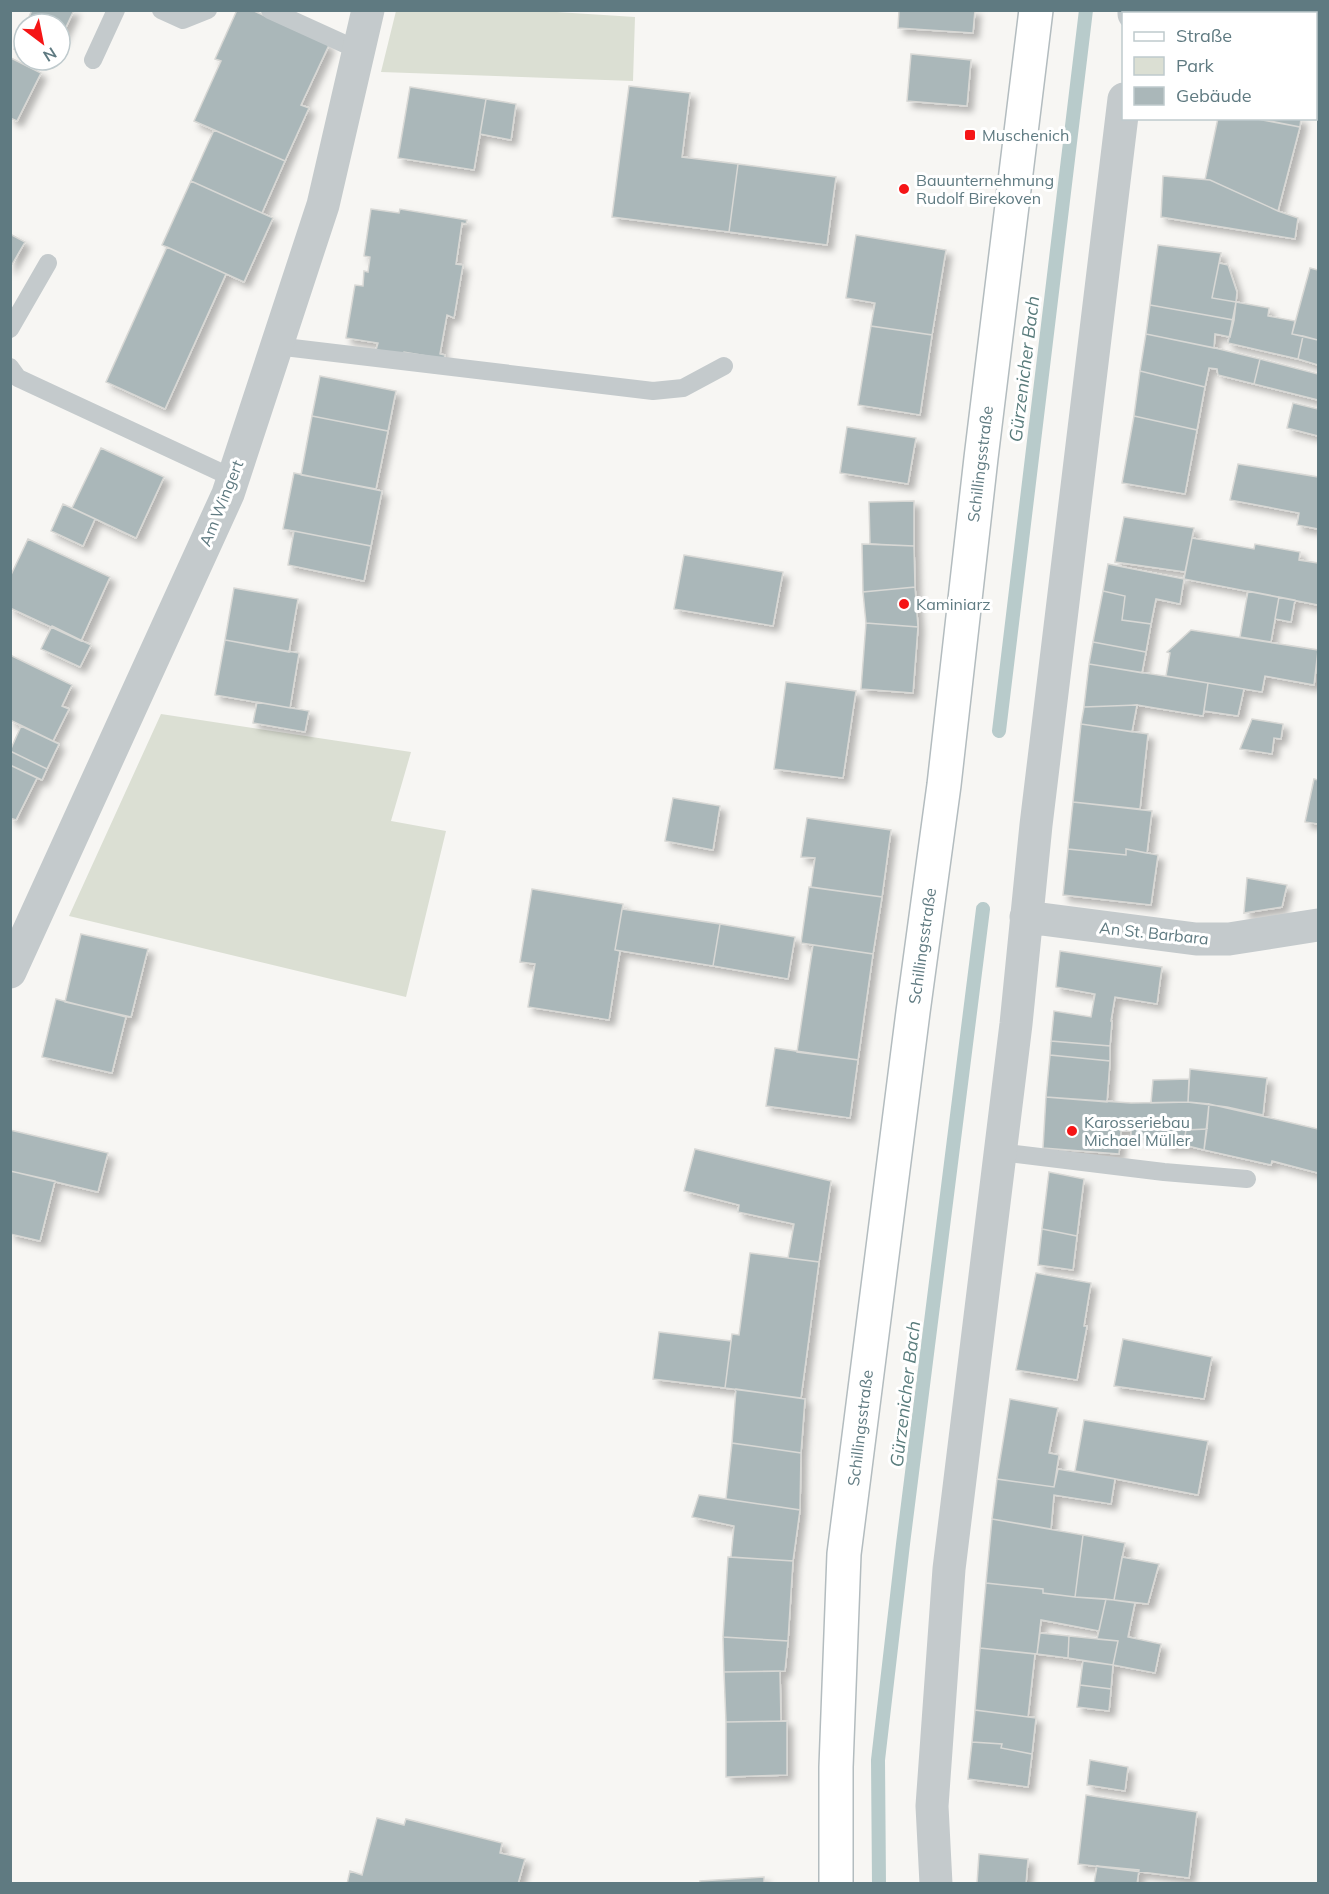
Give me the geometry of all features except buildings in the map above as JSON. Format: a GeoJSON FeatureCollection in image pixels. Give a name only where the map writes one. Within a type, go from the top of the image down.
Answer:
{"type":"FeatureCollection","features":[{"type":"Feature","properties":{"kind":"main road","name":"Schillingsstraße"},"geometry":{"type":"LineString","coordinates":[[836,1884],[836,1767],[844,1554],[944,785],[982,447],[1036,10]]}},
{"type":"Feature","properties":{"kind":"street","name":"Am Wingert"},"geometry":{"type":"LineString","coordinates":[[10,972],[234,478],[323,205],[368,10]]}},
{"type":"Feature","properties":{"kind":"street"},"geometry":{"type":"LineString","coordinates":[[936,1884],[932,1806],[949,1569],[1016,1024],[1026,917],[1122,116]]}},
{"type":"Feature","properties":{"kind":"street","name":"An St. Barbara"},"geometry":{"type":"LineString","coordinates":[[1026,917],[1196,939],[1229,939],[1318,925]]}},
{"type":"Feature","properties":{"kind":"lane"},"geometry":{"type":"LineString","coordinates":[[93,60],[116,10]]}},
{"type":"Feature","properties":{"kind":"lane"},"geometry":{"type":"LineString","coordinates":[[161,10],[183,20],[208,10]]}},
{"type":"Feature","properties":{"kind":"lane"},"geometry":{"type":"LineString","coordinates":[[270,10],[358,50]]}},
{"type":"Feature","properties":{"kind":"lane"},"geometry":{"type":"LineString","coordinates":[[10,329],[48,263]]}},
{"type":"Feature","properties":{"kind":"lane"},"geometry":{"type":"LineString","coordinates":[[276,346],[653,391],[682,388],[724,366]]}},
{"type":"Feature","properties":{"kind":"lane"},"geometry":{"type":"LineString","coordinates":[[10,368],[18,378],[234,478]]}},
{"type":"Feature","properties":{"kind":"lane"},"geometry":{"type":"LineString","coordinates":[[1000,1152],[1164,1172],[1247,1179]]}},
{"type":"Feature","properties":{"kind":"green space"},"geometry":{"type":"Polygon","coordinates":[[[396,11],[541,11],[635,17],[633,81],[381,72],[396,11]]]}},
{"type":"Feature","properties":{"kind":"green space"},"geometry":{"type":"Polygon","coordinates":[[[161,714],[411,752],[391,821],[446,831],[406,997],[69,916],[161,714]]]}},
{"type":"Feature","properties":{"kind":"waterway","name":"Gürzenicher Bach"},"geometry":{"type":"LineString","coordinates":[[999,731],[1086,10]]}},
{"type":"Feature","properties":{"kind":"waterway","name":"Gürzenicher Bach"},"geometry":{"type":"LineString","coordinates":[[879,1884],[878,1760],[983,909]]}},
{"type":"Feature","properties":{"kind":"place","name":"Muschenich"},"geometry":{"type":"Point","coordinates":[970,135]}},
{"type":"Feature","properties":{"kind":"place","name":"Bauunternehmung Rudolf Birekoven"},"geometry":{"type":"Point","coordinates":[904,189]}},
{"type":"Feature","properties":{"kind":"place","name":"Kaminiarz"},"geometry":{"type":"Point","coordinates":[904,604]}},
{"type":"Feature","properties":{"kind":"place","name":"Karosseriebau Michael Müller"},"geometry":{"type":"Point","coordinates":[1072,1131]}}]}
